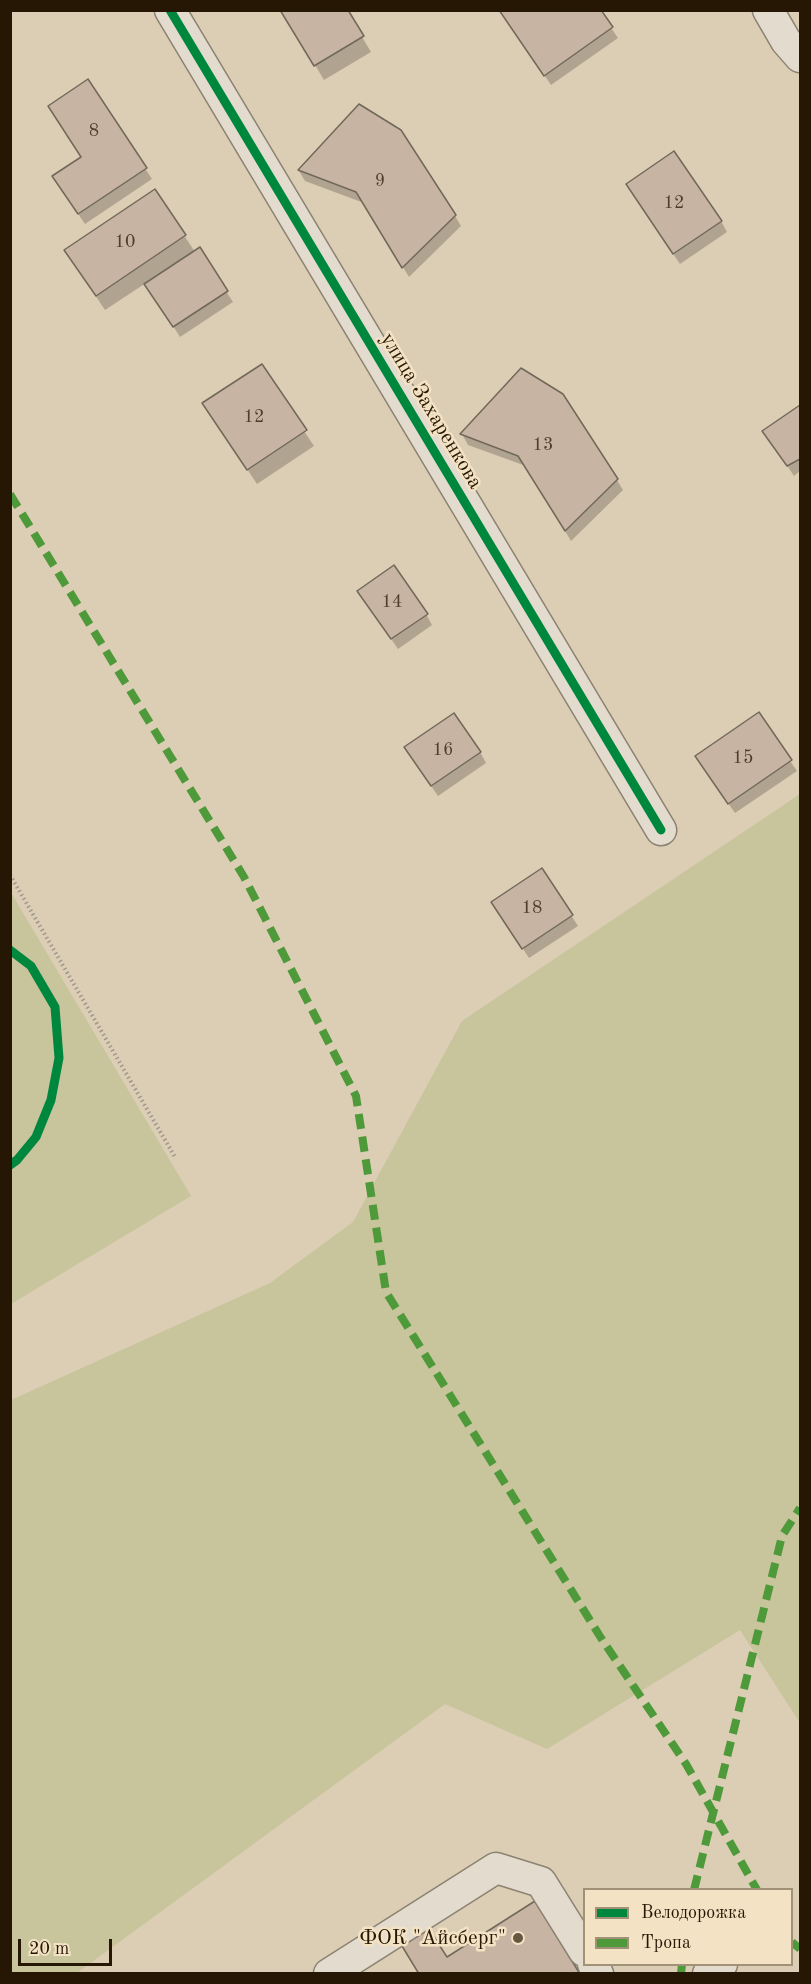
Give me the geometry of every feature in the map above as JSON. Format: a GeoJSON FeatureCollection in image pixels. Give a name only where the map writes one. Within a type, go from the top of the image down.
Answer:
{"type":"FeatureCollection","features":[{"type":"Feature","properties":{"kind":"street","name":"улица Захаренкова"},"geometry":{"type":"LineString","coordinates":[[170,10],[661,830]]}},
{"type":"Feature","properties":{"kind":"street"},"geometry":{"type":"LineString","coordinates":[[768,10],[786,41],[801,57]]}},
{"type":"Feature","properties":{"kind":"street"},"geometry":{"type":"LineString","coordinates":[[329,1974],[496,1868],[541,1882],[583,1948]]}},
{"type":"Feature","properties":{"kind":"path"},"geometry":{"type":"LineString","coordinates":[[10,875],[175,1157]]}},
{"type":"Feature","properties":{"kind":"shaded area"},"geometry":{"type":"Polygon","coordinates":[[[800,794],[800,1723],[740,1630],[547,1749],[445,1704],[77,1973],[11,1973],[11,1400],[270,1283],[353,1222],[462,1021],[800,794]]]}},
{"type":"Feature","properties":{"kind":"shaded area"},"geometry":{"type":"Polygon","coordinates":[[[10,891],[191,1196],[11,1304],[10,1304],[10,891]]]}},
{"type":"Feature","properties":{"kind":"building"},"geometry":{"type":"Polygon","coordinates":[[[280,10],[348,10],[364,36],[314,66],[280,10]]]}},
{"type":"Feature","properties":{"kind":"building"},"geometry":{"type":"Polygon","coordinates":[[[499,10],[601,10],[613,27],[544,76],[499,10]]]}},
{"type":"Feature","properties":{"kind":"building"},"geometry":{"type":"Polygon","coordinates":[[[88,79],[147,168],[78,214],[52,176],[81,157],[48,106],[88,79]]]}},
{"type":"Feature","properties":{"kind":"building"},"geometry":{"type":"Polygon","coordinates":[[[359,104],[401,130],[456,215],[402,268],[356,192],[298,170],[359,104]]]}},
{"type":"Feature","properties":{"kind":"building"},"geometry":{"type":"Polygon","coordinates":[[[674,151],[722,221],[673,254],[626,184],[674,151]]]}},
{"type":"Feature","properties":{"kind":"building"},"geometry":{"type":"Polygon","coordinates":[[[155,189],[186,235],[96,296],[64,250],[155,189]]]}},
{"type":"Feature","properties":{"kind":"building"},"geometry":{"type":"Polygon","coordinates":[[[200,247],[228,291],[173,327],[144,284],[200,247]]]}},
{"type":"Feature","properties":{"kind":"building"},"geometry":{"type":"Polygon","coordinates":[[[262,364],[307,430],[247,470],[202,403],[262,364]]]}},
{"type":"Feature","properties":{"kind":"building"},"geometry":{"type":"Polygon","coordinates":[[[521,368],[563,394],[618,479],[565,531],[518,456],[460,434],[521,368]]]}},
{"type":"Feature","properties":{"kind":"building"},"geometry":{"type":"Polygon","coordinates":[[[800,405],[800,459],[787,466],[762,431],[800,405]]]}},
{"type":"Feature","properties":{"kind":"building"},"geometry":{"type":"Polygon","coordinates":[[[394,565],[428,614],[391,639],[357,591],[394,565]]]}},
{"type":"Feature","properties":{"kind":"building"},"geometry":{"type":"Polygon","coordinates":[[[759,712],[792,760],[728,804],[695,756],[759,712]]]}},
{"type":"Feature","properties":{"kind":"building"},"geometry":{"type":"Polygon","coordinates":[[[454,713],[481,752],[431,786],[404,747],[454,713]]]}},
{"type":"Feature","properties":{"kind":"building"},"geometry":{"type":"Polygon","coordinates":[[[542,868],[573,915],[522,949],[491,902],[542,868]]]}},
{"type":"Feature","properties":{"kind":"building","name":"ФОК \"Айсберг\""},"geometry":{"type":"Polygon","coordinates":[[[535,1901],[580,1974],[419,1974],[402,1946],[429,1929],[447,1957],[535,1901]]]}},
{"type":"Feature","properties":{"kind":"marked path"},"geometry":{"type":"LineString","coordinates":[[10,494],[244,877],[356,1096],[386,1292],[601,1638],[686,1764],[756,1888]]}},
{"type":"Feature","properties":{"kind":"marked path"},"geometry":{"type":"LineString","coordinates":[[694,1888],[782,1536],[800,1508]]}},
{"type":"Feature","properties":{"kind":"marked path"},"geometry":{"type":"LineString","coordinates":[[793,1943],[800,1949]]}},
{"type":"Feature","properties":{"kind":"marked path"},"geometry":{"type":"LineString","coordinates":[[681,1974],[682,1966]]}},
{"type":"Feature","properties":{"kind":"cycle path"},"geometry":{"type":"LineString","coordinates":[[170,10],[661,830]]}},
{"type":"Feature","properties":{"kind":"cycle path"},"geometry":{"type":"LineString","coordinates":[[10,950],[31,966],[55,1007],[59,1058],[51,1100],[36,1137],[10,1165]]}},
{"type":"Feature","properties":{"kind":"place","name":"ФОК \"Айсберг\""},"geometry":{"type":"Point","coordinates":[518,1938]}}]}
